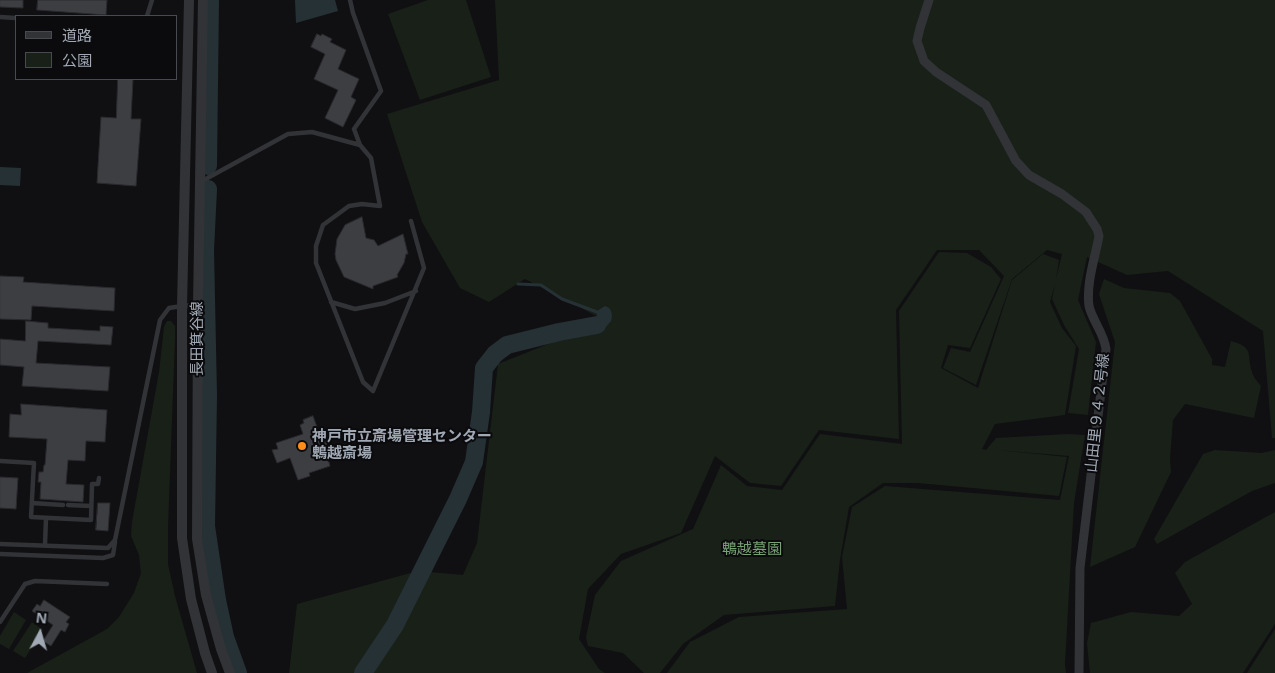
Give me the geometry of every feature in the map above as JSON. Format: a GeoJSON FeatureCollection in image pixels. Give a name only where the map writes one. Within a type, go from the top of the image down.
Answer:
{"type":"FeatureCollection","features":[{"type":"Feature","properties":{"kind":"street","name":"長田箕谷線"},"geometry":{"type":"LineString","coordinates":[[189,0],[182,306],[182,538],[191,599],[212,673]]}},
{"type":"Feature","properties":{"kind":"street","name":"長田箕谷線"},"geometry":{"type":"LineString","coordinates":[[203,0],[198,305],[197,539],[206,596],[230,673]]}},
{"type":"Feature","properties":{"kind":"street","name":"山田里９４２号線"},"geometry":{"type":"LineString","coordinates":[[929,0],[917,41],[924,61],[936,72],[986,105],[1016,161],[1029,175],[1062,194],[1086,212],[1097,229],[1099,236],[1090,281],[1090,307],[1101,330],[1106,349],[1080,568],[1079,673]]}},
{"type":"Feature","properties":{"kind":"lane"},"geometry":{"type":"LineString","coordinates":[[147,15],[152,0]]}},
{"type":"Feature","properties":{"kind":"lane"},"geometry":{"type":"LineString","coordinates":[[350,0],[381,91],[354,130],[360,145],[371,158],[380,206],[362,204],[349,206],[323,225],[316,246],[316,263],[364,382],[373,391],[424,268],[411,222]]}},
{"type":"Feature","properties":{"kind":"lane"},"geometry":{"type":"LineString","coordinates":[[0,17],[15,18]]}},
{"type":"Feature","properties":{"kind":"lane"},"geometry":{"type":"LineString","coordinates":[[200,182],[288,134],[312,132],[360,145]]}},
{"type":"Feature","properties":{"kind":"lane"},"geometry":{"type":"LineString","coordinates":[[332,302],[355,309],[385,303],[416,291]]}},
{"type":"Feature","properties":{"kind":"lane"},"geometry":{"type":"LineString","coordinates":[[0,554],[103,558],[112,555],[160,320],[169,308],[198,305]]}},
{"type":"Feature","properties":{"kind":"lane"},"geometry":{"type":"LineString","coordinates":[[0,461],[34,463],[31,517],[91,520],[92,484],[98,484],[99,478]]}},
{"type":"Feature","properties":{"kind":"lane"},"geometry":{"type":"LineString","coordinates":[[32,503],[91,506]]}},
{"type":"Feature","properties":{"kind":"lane"},"geometry":{"type":"LineString","coordinates":[[45,545],[46,518]]}},
{"type":"Feature","properties":{"kind":"lane"},"geometry":{"type":"LineString","coordinates":[[0,544],[108,548],[115,540]]}},
{"type":"Feature","properties":{"kind":"lane"},"geometry":{"type":"LineString","coordinates":[[0,622],[25,584],[35,581],[107,584]]}},
{"type":"Feature","properties":{"kind":"green space"},"geometry":{"type":"Polygon","coordinates":[[[428,0],[466,0],[491,77],[420,100],[388,14],[428,0]]]}},
{"type":"Feature","properties":{"kind":"green space","name":"鵯越墓園"},"geometry":{"type":"Polygon","coordinates":[[[495,0],[1275,0],[1275,438],[1272,438],[1263,331],[1168,271],[1127,275],[1087,257],[1078,300],[1096,342],[1088,415],[1068,413],[1079,349],[1064,325],[1052,299],[1055,284],[1050,302],[1062,328],[1076,346],[1065,415],[995,424],[982,449],[986,450],[996,438],[1068,434],[1085,435],[1074,503],[1066,673],[667,673],[690,642],[739,617],[847,609],[842,557],[852,507],[885,486],[1060,500],[1069,456],[997,450],[1067,457],[1059,496],[918,483],[883,483],[849,507],[835,606],[724,615],[683,644],[660,673],[644,673],[623,653],[588,646],[586,637],[595,595],[621,561],[693,529],[721,465],[747,486],[782,490],[820,434],[902,444],[899,311],[939,252],[967,253],[991,267],[1001,279],[970,348],[948,345],[941,368],[978,388],[1012,280],[1043,254],[1059,260],[1056,279],[1062,254],[1047,250],[1012,279],[976,385],[943,368],[951,348],[970,352],[1004,276],[979,250],[937,250],[896,310],[899,439],[819,430],[781,486],[750,483],[715,456],[681,533],[621,554],[588,589],[579,639],[599,669],[605,673],[289,673],[297,604],[418,571],[463,575],[477,543],[498,364],[606,321],[525,279],[489,302],[460,288],[422,222],[387,114],[499,80],[495,0]]]}},
{"type":"Feature","properties":{"kind":"green space"},"geometry":{"type":"Polygon","coordinates":[[[1104,279],[1124,288],[1170,293],[1180,301],[1212,359],[1212,365],[1225,367],[1231,341],[1244,346],[1248,352],[1253,374],[1261,386],[1254,418],[1185,404],[1173,420],[1171,472],[1135,547],[1090,567],[1115,342],[1099,294],[1104,279]]]}},
{"type":"Feature","properties":{"kind":"green space"},"geometry":{"type":"Polygon","coordinates":[[[167,321],[171,321],[175,326],[168,564],[197,673],[27,673],[107,629],[119,617],[134,593],[141,573],[139,555],[131,536],[132,522],[159,372],[164,327],[167,321]]]}},
{"type":"Feature","properties":{"kind":"green space"},"geometry":{"type":"Polygon","coordinates":[[[1215,450],[1262,453],[1275,450],[1275,483],[1252,491],[1157,544],[1154,539],[1203,454],[1215,450]]]}},
{"type":"Feature","properties":{"kind":"green space"},"geometry":{"type":"Polygon","coordinates":[[[1275,512],[1275,624],[1243,673],[1090,673],[1087,643],[1091,623],[1131,612],[1179,616],[1192,604],[1175,573],[1185,562],[1275,512]]]}},
{"type":"Feature","properties":{"kind":"green space"},"geometry":{"type":"Polygon","coordinates":[[[14,612],[26,620],[9,649],[0,644],[0,636],[14,612]]]}},
{"type":"Feature","properties":{"kind":"green space"},"geometry":{"type":"Polygon","coordinates":[[[32,622],[43,630],[25,658],[13,651],[32,622]]]}},
{"type":"Feature","properties":{"kind":"green space"},"geometry":{"type":"Polygon","coordinates":[[[1275,629],[1275,673],[1247,673],[1275,629]]]}},
{"type":"Feature","properties":{"kind":"shaded area"},"geometry":{"type":"Polygon","coordinates":[[[295,0],[335,0],[338,11],[296,23],[295,0]]]}},
{"type":"Feature","properties":{"kind":"shaded area"},"geometry":{"type":"Polygon","coordinates":[[[0,167],[21,168],[20,186],[0,185],[0,167]]]}},
{"type":"Feature","properties":{"kind":"shaded area"},"geometry":{"type":"Polygon","coordinates":[[[605,306],[611,312],[611,321],[605,328],[597,327],[597,311],[605,306]]]}},
{"type":"Feature","properties":{"kind":"building"},"geometry":{"type":"Polygon","coordinates":[[[0,0],[23,0],[23,8],[0,7],[0,0]]]}},
{"type":"Feature","properties":{"kind":"building"},"geometry":{"type":"Polygon","coordinates":[[[38,0],[107,0],[106,15],[37,10],[38,0]]]}},
{"type":"Feature","properties":{"kind":"building"},"geometry":{"type":"Polygon","coordinates":[[[317,34],[321,36],[322,34],[332,39],[330,42],[346,50],[338,69],[359,79],[351,97],[356,100],[343,127],[325,118],[338,90],[314,79],[325,54],[311,47],[317,34]]]}},
{"type":"Feature","properties":{"kind":"building"},"geometry":{"type":"Polygon","coordinates":[[[118,80],[133,80],[131,119],[141,119],[136,186],[97,183],[101,117],[116,118],[118,80]]]}},
{"type":"Feature","properties":{"kind":"building"},"geometry":{"type":"Polygon","coordinates":[[[362,217],[366,238],[374,240],[378,246],[403,234],[408,254],[406,254],[404,263],[397,275],[398,277],[373,286],[373,289],[344,277],[335,254],[337,239],[345,225],[362,217]]]}},
{"type":"Feature","properties":{"kind":"building"},"geometry":{"type":"Polygon","coordinates":[[[0,276],[24,277],[23,282],[115,288],[114,311],[32,306],[31,320],[0,319],[0,276]]]}},
{"type":"Feature","properties":{"kind":"building"},"geometry":{"type":"Polygon","coordinates":[[[26,321],[48,323],[48,328],[100,331],[100,326],[113,327],[111,345],[38,341],[36,363],[110,367],[108,391],[22,386],[24,367],[0,365],[0,339],[25,341],[26,321]]]}},
{"type":"Feature","properties":{"kind":"building"},"geometry":{"type":"Polygon","coordinates":[[[21,404],[107,410],[105,442],[86,441],[85,461],[68,460],[66,484],[84,485],[83,502],[40,499],[41,482],[38,482],[39,472],[43,472],[45,465],[47,439],[9,437],[10,414],[21,415],[21,404]]]}},
{"type":"Feature","properties":{"kind":"building","name":"神戸市立斎場管理センター 鵯越斎場"},"geometry":{"type":"Polygon","coordinates":[[[313,416],[322,441],[325,440],[330,454],[327,455],[330,466],[309,473],[310,476],[298,480],[290,458],[277,463],[272,450],[278,449],[276,443],[303,434],[300,425],[304,423],[303,420],[313,416]]]}},
{"type":"Feature","properties":{"kind":"building"},"geometry":{"type":"Polygon","coordinates":[[[0,477],[18,478],[16,509],[0,508],[0,477]]]}},
{"type":"Feature","properties":{"kind":"building"},"geometry":{"type":"Polygon","coordinates":[[[98,503],[110,503],[108,531],[96,530],[98,503]]]}},
{"type":"Feature","properties":{"kind":"building"},"geometry":{"type":"Polygon","coordinates":[[[44,600],[70,617],[66,622],[69,624],[65,632],[61,630],[51,646],[43,641],[53,625],[32,611],[37,604],[40,606],[44,600]]]}},
{"type":"Feature","properties":{"kind":"waterway"},"geometry":{"type":"LineString","coordinates":[[208,166],[210,0]]}},
{"type":"Feature","properties":{"kind":"waterway"},"geometry":{"type":"LineString","coordinates":[[208,189],[205,250],[208,395],[206,526],[217,600],[225,637],[238,673]]}},
{"type":"Feature","properties":{"kind":"waterway"},"geometry":{"type":"LineString","coordinates":[[518,284],[541,285],[562,299],[597,312]]}},
{"type":"Feature","properties":{"kind":"waterway"},"geometry":{"type":"LineString","coordinates":[[363,673],[395,625],[458,499],[474,462],[481,412],[484,368],[495,354],[507,345],[597,325]]}},
{"type":"Feature","properties":{"kind":"place","name":"神戸市立斎場管理センター 鵯越斎場"},"geometry":{"type":"Point","coordinates":[302,446]}}]}
